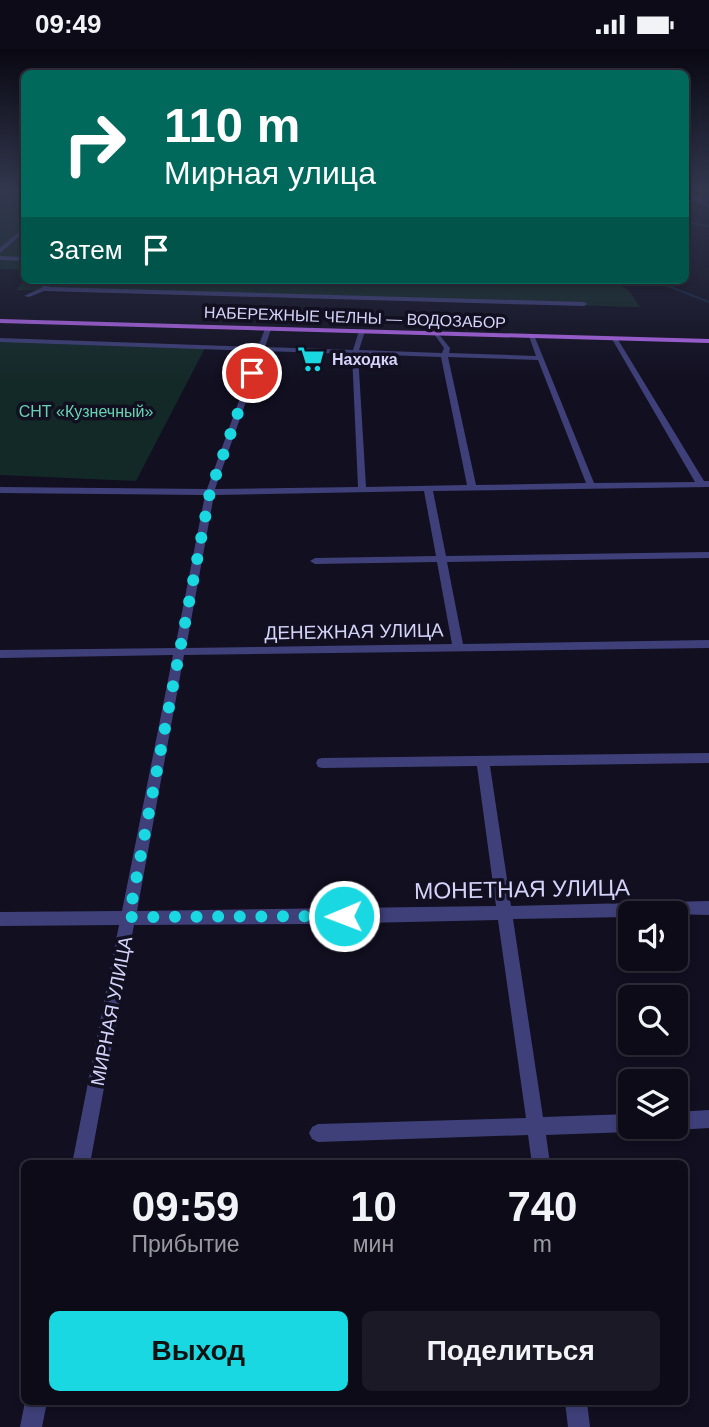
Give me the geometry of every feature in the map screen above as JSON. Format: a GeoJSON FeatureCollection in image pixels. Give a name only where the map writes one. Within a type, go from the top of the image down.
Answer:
{"type":"FeatureCollection","features":[{"type":"Feature","properties":{"kind":"main road","name":"НАБЕРЕЖНЫЕ ЧЕЛНЫ — ВОДОЗАБОР"},"geometry":{"type":"LineString","coordinates":[[0,321],[708,341]]}},
{"type":"Feature","properties":{"kind":"street"},"geometry":{"type":"LineString","coordinates":[[0,258],[21,259]]}},
{"type":"Feature","properties":{"kind":"street"},"geometry":{"type":"LineString","coordinates":[[27,296],[48,284]]}},
{"type":"Feature","properties":{"kind":"street"},"geometry":{"type":"LineString","coordinates":[[43,289],[584,304]]}},
{"type":"Feature","properties":{"kind":"street","name":"МИРНАЯ УЛИЦА"},"geometry":{"type":"LineString","coordinates":[[82,1160],[210,492],[268,328]]}},
{"type":"Feature","properties":{"kind":"street"},"geometry":{"type":"LineString","coordinates":[[362,331],[355,353],[362,488]]}},
{"type":"Feature","properties":{"kind":"street"},"geometry":{"type":"LineString","coordinates":[[437,334],[447,348],[444,356],[472,487]]}},
{"type":"Feature","properties":{"kind":"street"},"geometry":{"type":"LineString","coordinates":[[532,337],[591,486]]}},
{"type":"Feature","properties":{"kind":"street"},"geometry":{"type":"LineString","coordinates":[[615,339],[705,484]]}},
{"type":"Feature","properties":{"kind":"street"},"geometry":{"type":"LineString","coordinates":[[0,340],[541,358]]}},
{"type":"Feature","properties":{"kind":"street"},"geometry":{"type":"LineString","coordinates":[[0,490],[210,492],[705,484]]}},
{"type":"Feature","properties":{"kind":"street"},"geometry":{"type":"LineString","coordinates":[[428,488],[458,647]]}},
{"type":"Feature","properties":{"kind":"street"},"geometry":{"type":"LineString","coordinates":[[315,561],[709,555]]}},
{"type":"Feature","properties":{"kind":"street","name":"ДЕНЕЖНАЯ УЛИЦА"},"geometry":{"type":"LineString","coordinates":[[0,654],[709,643]]}},
{"type":"Feature","properties":{"kind":"street"},"geometry":{"type":"LineString","coordinates":[[322,763],[709,758]]}},
{"type":"Feature","properties":{"kind":"street"},"geometry":{"type":"LineString","coordinates":[[483,762],[540,1160]]}},
{"type":"Feature","properties":{"kind":"street","name":"МОНЕТНАЯ УЛИЦА"},"geometry":{"type":"LineString","coordinates":[[0,919],[709,908]]}},
{"type":"Feature","properties":{"kind":"street"},"geometry":{"type":"LineString","coordinates":[[688,1120],[709,1119]]}},
{"type":"Feature","properties":{"kind":"street"},"geometry":{"type":"LineString","coordinates":[[318,1133],[618,1123]]}},
{"type":"Feature","properties":{"kind":"street"},"geometry":{"type":"LineString","coordinates":[[31,1427],[35,1405]]}},
{"type":"Feature","properties":{"kind":"street"},"geometry":{"type":"LineString","coordinates":[[576,1405],[579,1427]]}},
{"type":"Feature","properties":{"kind":"green space"},"geometry":{"type":"Polygon","coordinates":[[[0,255],[21,255],[21,270],[0,269],[0,255]]]}},
{"type":"Feature","properties":{"kind":"green space"},"geometry":{"type":"Polygon","coordinates":[[[21,284],[619,284],[629,291],[640,307],[16,290],[21,284]]]}},
{"type":"Feature","properties":{"kind":"green space","name":"СНТ «Кузнечный»"},"geometry":{"type":"Polygon","coordinates":[[[0,340],[206,346],[136,481],[0,475],[0,340]]]}},
{"type":"Feature","properties":{"kind":"waterway"},"geometry":{"type":"LineString","coordinates":[[663,284],[709,302]]}},
{"type":"Feature","properties":{"kind":"place","name":"Находка"},"geometry":{"type":"Point","coordinates":[311,359]}},
{"type":"Feature","properties":{"kind":"route"},"geometry":{"type":"LineString","coordinates":[[252,373],[210,492],[129,917],[344,916]]}}]}
